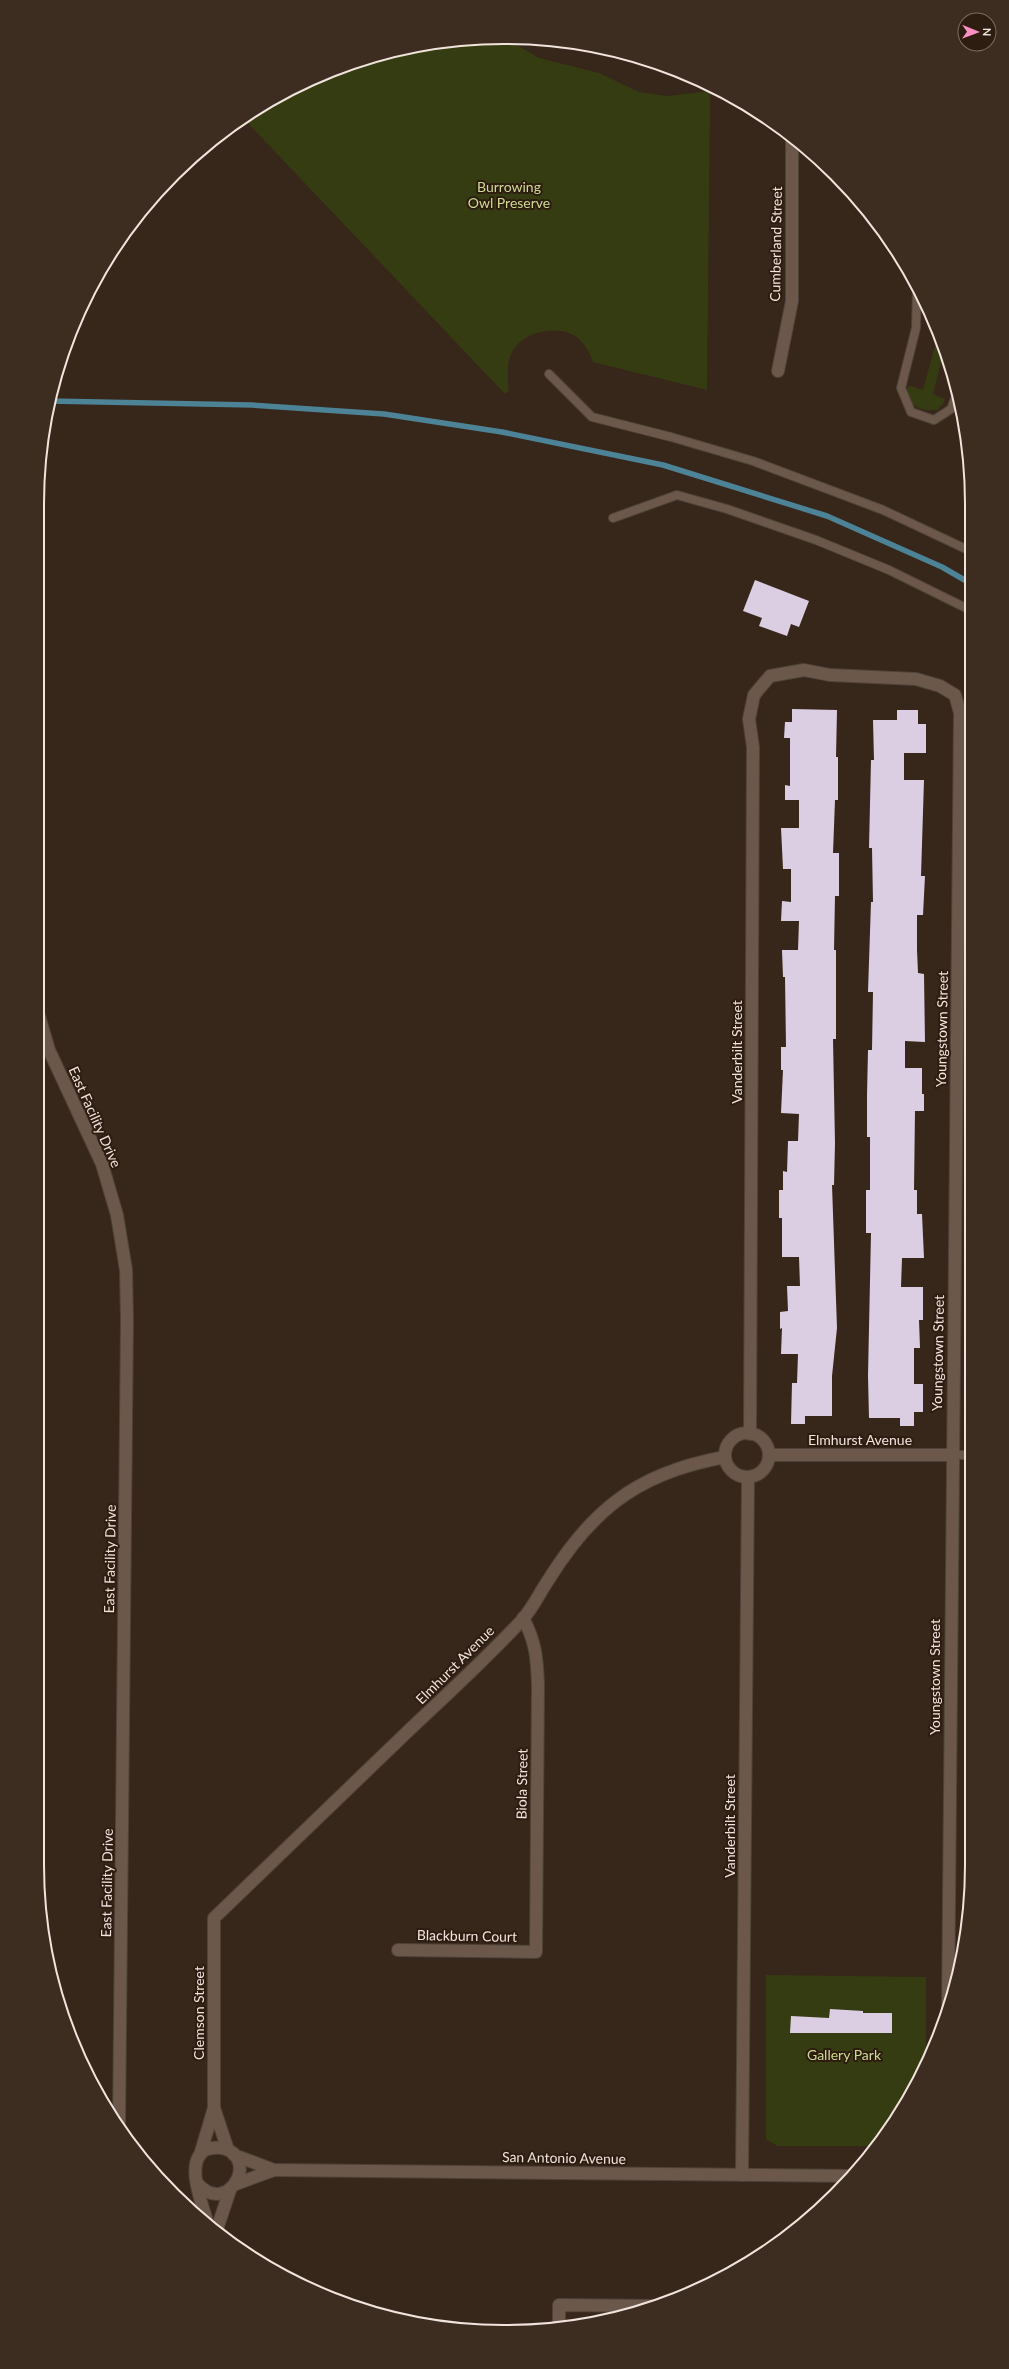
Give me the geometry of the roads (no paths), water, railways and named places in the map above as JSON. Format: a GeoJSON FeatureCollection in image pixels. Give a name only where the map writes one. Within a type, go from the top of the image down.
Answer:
{"type":"FeatureCollection","features":[{"type":"Feature","properties":{"kind":"street","name":"Cumberland Street"},"geometry":{"type":"LineString","coordinates":[[778,371],[792,301],[792,145]]}},
{"type":"Feature","properties":{"kind":"street","name":"Youngstown Street"},"geometry":{"type":"LineString","coordinates":[[770,676],[804,670],[830,674],[916,679],[940,686],[955,695],[964,737],[952,1455],[948,1987]]}},
{"type":"Feature","properties":{"kind":"street","name":"Vanderbilt Street"},"geometry":{"type":"LineString","coordinates":[[750,1434],[753,747],[749,719],[754,695],[770,676]]}},
{"type":"Feature","properties":{"kind":"street","name":"East Facility Drive"},"geometry":{"type":"LineString","coordinates":[[44,1033],[49,1050],[102,1164],[117,1215],[126,1270],[128,1320],[119,2115]]}},
{"type":"Feature","properties":{"kind":"street"},"geometry":{"type":"LineString","coordinates":[[750,1434],[762,1440],[767,1446],[769,1455],[764,1469],[755,1476],[748,1477],[733,1472],[725,1457],[729,1444],[734,1438],[740,1435],[750,1434]]}},
{"type":"Feature","properties":{"kind":"street","name":"Elmhurst Avenue"},"geometry":{"type":"LineString","coordinates":[[769,1455],[952,1455]]}},
{"type":"Feature","properties":{"kind":"street","name":"Elmhurst Avenue"},"geometry":{"type":"LineString","coordinates":[[214,1918],[476,1666],[523,1618],[577,1540],[615,1502],[635,1488],[662,1475],[686,1466],[725,1457]]}},
{"type":"Feature","properties":{"kind":"street","name":"Vanderbilt Street"},"geometry":{"type":"LineString","coordinates":[[742,2176],[748,1477]]}},
{"type":"Feature","properties":{"kind":"street","name":"Biola Street"},"geometry":{"type":"LineString","coordinates":[[523,1618],[533,1636],[536,1652],[538,1685],[536,1952]]}},
{"type":"Feature","properties":{"kind":"street","name":"Clemson Street"},"geometry":{"type":"LineString","coordinates":[[200,2155],[214,2108],[214,1918]]}},
{"type":"Feature","properties":{"kind":"street","name":"Blackburn Court"},"geometry":{"type":"LineString","coordinates":[[398,1950],[536,1952]]}},
{"type":"Feature","properties":{"kind":"street","name":"Clemson Street"},"geometry":{"type":"LineString","coordinates":[[214,2108],[231,2153]]}},
{"type":"Feature","properties":{"kind":"street"},"geometry":{"type":"LineString","coordinates":[[205,2215],[194,2168],[200,2155],[213,2148],[231,2153],[240,2169],[218,2225]]}},
{"type":"Feature","properties":{"kind":"street","name":"San Antonio Avenue"},"geometry":{"type":"LineString","coordinates":[[231,2153],[274,2170],[742,2176],[841,2179]]}},
{"type":"Feature","properties":{"kind":"street","name":"San Antonio Avenue"},"geometry":{"type":"LineString","coordinates":[[233,2187],[274,2170]]}},
{"type":"Feature","properties":{"kind":"street"},"geometry":{"type":"LineString","coordinates":[[197,2183],[208,2192],[216,2194],[233,2187]]}},
{"type":"Feature","properties":{"kind":"street"},"geometry":{"type":"LineString","coordinates":[[559,2322],[559,2305],[636,2306]]}},
{"type":"Feature","properties":{"kind":"lane"},"geometry":{"type":"LineString","coordinates":[[917,299],[916,328],[901,388],[911,412],[934,420],[951,409],[953,403]]}},
{"type":"Feature","properties":{"kind":"lane"},"geometry":{"type":"LineString","coordinates":[[549,374],[592,417],[671,437],[753,461],[883,510],[965,549]]}},
{"type":"Feature","properties":{"kind":"lane"},"geometry":{"type":"LineString","coordinates":[[613,518],[677,495],[741,513],[816,540],[888,570],[965,608]]}},
{"type":"Feature","properties":{"kind":"lane"},"geometry":{"type":"LineString","coordinates":[[952,1455],[965,1455]]}},
{"type":"Feature","properties":{"kind":"waterway"},"geometry":{"type":"LineString","coordinates":[[56,401],[252,405],[384,414],[502,432],[663,465],[827,516],[942,567],[965,580]]}},
{"type":"Feature","properties":{"kind":"park label","name":"Burrowing Owl Preserve"},"geometry":{"type":"Point","coordinates":[509,196]}},
{"type":"Feature","properties":{"kind":"park label","name":"Gallery Park"},"geometry":{"type":"Point","coordinates":[844,2055]}}]}
